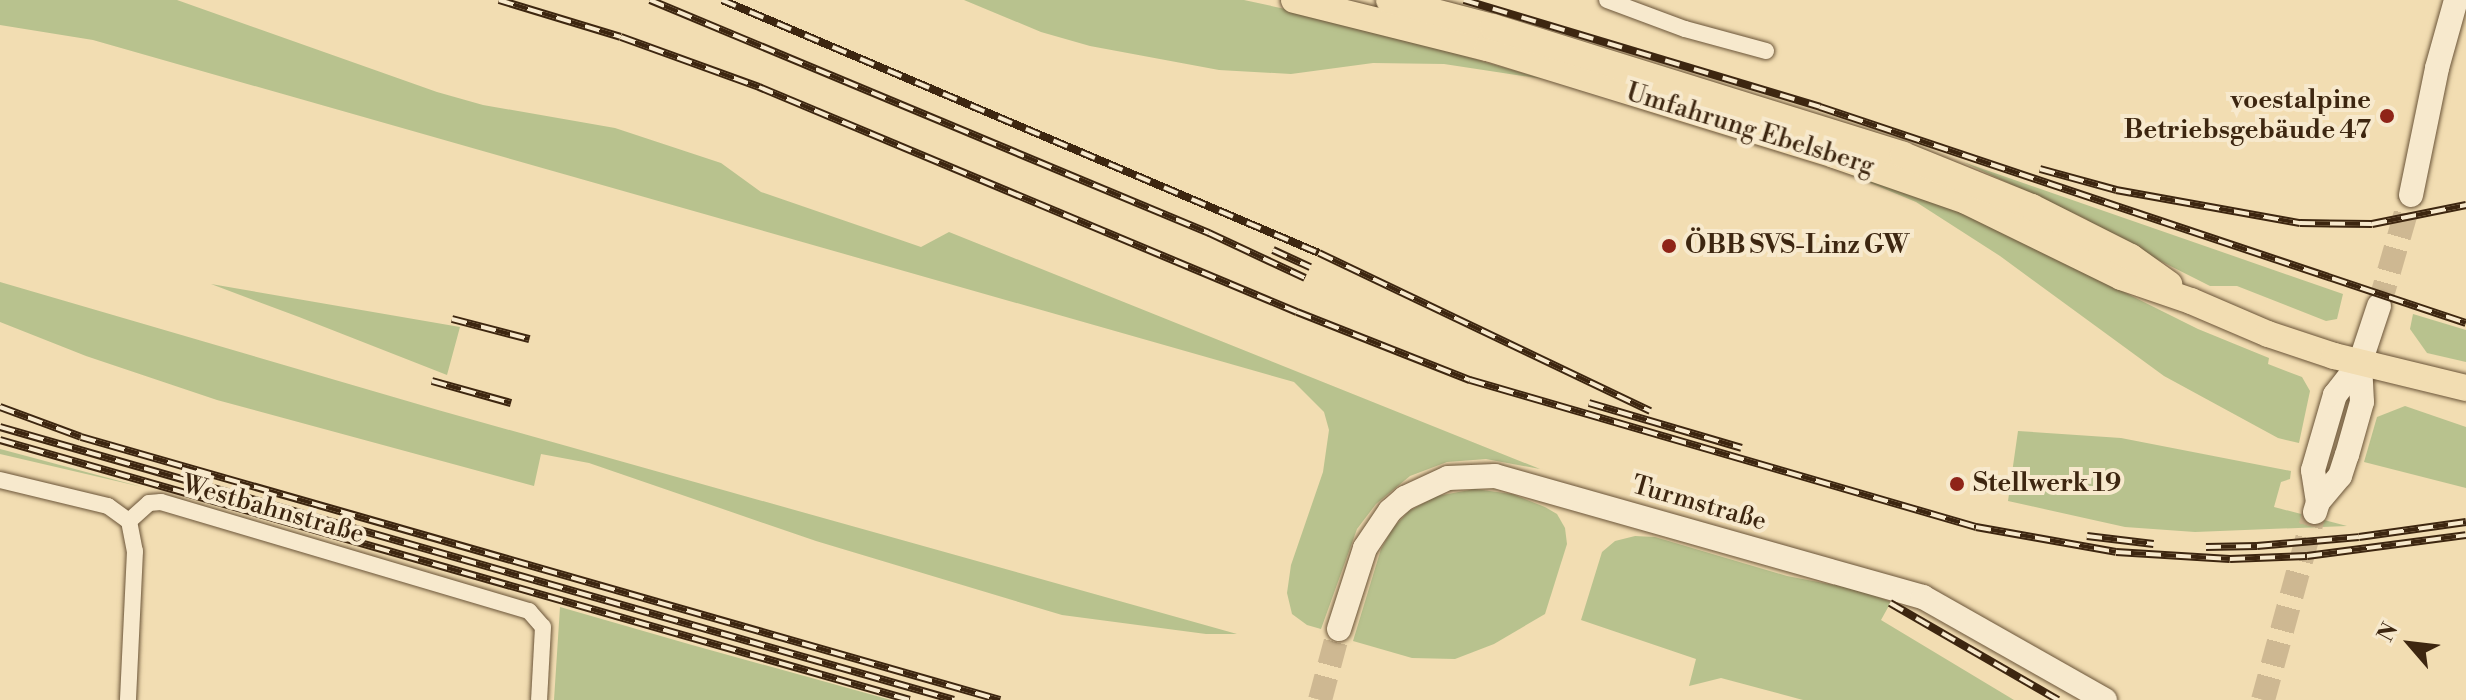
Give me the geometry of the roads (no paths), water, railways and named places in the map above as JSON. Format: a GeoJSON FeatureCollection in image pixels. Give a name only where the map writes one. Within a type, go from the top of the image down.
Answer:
{"type":"FeatureCollection","features":[{"type":"Feature","properties":{"kind":"main road","name":"Umfahrung Ebelsberg"},"geometry":{"type":"LineString","coordinates":[[1294,0],[1487,48],[1883,171],[1966,201],[2121,277],[2191,301],[2268,334],[2360,363],[2466,388]]}},
{"type":"Feature","properties":{"kind":"main road","name":"Umfahrung Ebelsberg"},"geometry":{"type":"LineString","coordinates":[[1389,0],[1523,37],[1959,175],[2131,257],[2191,301]]}},
{"type":"Feature","properties":{"kind":"main road"},"geometry":{"type":"LineString","coordinates":[[2411,195],[2437,68],[2456,0]]}},
{"type":"Feature","properties":{"kind":"main road"},"geometry":{"type":"LineString","coordinates":[[2316,508],[2313,470],[2332,402],[2360,363],[2379,306]]}},
{"type":"Feature","properties":{"kind":"main road","name":"Turmstraße"},"geometry":{"type":"LineString","coordinates":[[1339,629],[1365,548],[1390,511],[1405,498],[1448,478],[1495,476],[1923,597],[2105,700]]}},
{"type":"Feature","properties":{"kind":"street"},"geometry":{"type":"LineString","coordinates":[[1607,0],[1685,29],[1766,51]]}},
{"type":"Feature","properties":{"kind":"street"},"geometry":{"type":"LineString","coordinates":[[0,480],[108,506],[129,521],[135,551],[128,700]]}},
{"type":"Feature","properties":{"kind":"street","name":"Westbahnstraße"},"geometry":{"type":"LineString","coordinates":[[129,521],[149,503],[161,502],[518,607],[538,618],[543,638],[539,700]]}},
{"type":"Feature","properties":{"kind":"tunnel"},"geometry":{"type":"LineString","coordinates":[[2379,306],[2411,195]]}},
{"type":"Feature","properties":{"kind":"tunnel"},"geometry":{"type":"LineString","coordinates":[[2263,700],[2314,514]]}},
{"type":"Feature","properties":{"kind":"tunnel"},"geometry":{"type":"LineString","coordinates":[[1320,700],[1339,629]]}},
{"type":"Feature","properties":{"kind":"railway"},"geometry":{"type":"LineString","coordinates":[[499,0],[621,37],[759,87],[1297,312],[1470,380],[1976,527],[2116,552],[2230,559],[2307,556],[2466,535]]}},
{"type":"Feature","properties":{"kind":"railway"},"geometry":{"type":"LineString","coordinates":[[650,0],[1209,233],[1305,278]]}},
{"type":"Feature","properties":{"kind":"railway"},"geometry":{"type":"LineString","coordinates":[[722,0],[1319,253],[1650,411]]}},
{"type":"Feature","properties":{"kind":"railway"},"geometry":{"type":"LineString","coordinates":[[1464,0],[1820,107],[2466,323]]}},
{"type":"Feature","properties":{"kind":"railway"},"geometry":{"type":"LineString","coordinates":[[2040,169],[2116,190],[2300,223],[2372,224],[2466,205]]}},
{"type":"Feature","properties":{"kind":"railway"},"geometry":{"type":"LineString","coordinates":[[1273,250],[1310,267]]}},
{"type":"Feature","properties":{"kind":"railway"},"geometry":{"type":"LineString","coordinates":[[452,319],[529,339]]}},
{"type":"Feature","properties":{"kind":"railway"},"geometry":{"type":"LineString","coordinates":[[432,381],[511,403]]}},
{"type":"Feature","properties":{"kind":"railway"},"geometry":{"type":"LineString","coordinates":[[1589,403],[1742,448]]}},
{"type":"Feature","properties":{"kind":"railway"},"geometry":{"type":"LineString","coordinates":[[0,407],[81,437],[1000,700]]}},
{"type":"Feature","properties":{"kind":"railway"},"geometry":{"type":"LineString","coordinates":[[0,427],[954,700]]}},
{"type":"Feature","properties":{"kind":"railway"},"geometry":{"type":"LineString","coordinates":[[0,440],[910,700]]}},
{"type":"Feature","properties":{"kind":"railway"},"geometry":{"type":"LineString","coordinates":[[2206,547],[2359,537],[2466,522]]}},
{"type":"Feature","properties":{"kind":"railway"},"geometry":{"type":"LineString","coordinates":[[2087,536],[2154,544]]}},
{"type":"Feature","properties":{"kind":"railway"},"geometry":{"type":"LineString","coordinates":[[1890,603],[2058,700]]}},
{"type":"Feature","properties":{"kind":"place","name":"voestalpine Betriebsgebäude 47"},"geometry":{"type":"Point","coordinates":[2387,116]}},
{"type":"Feature","properties":{"kind":"place","name":"ÖBB SVS-Linz GW"},"geometry":{"type":"Point","coordinates":[1669,246]}},
{"type":"Feature","properties":{"kind":"place","name":"Stellwerk 19"},"geometry":{"type":"Point","coordinates":[1957,484]}}]}
